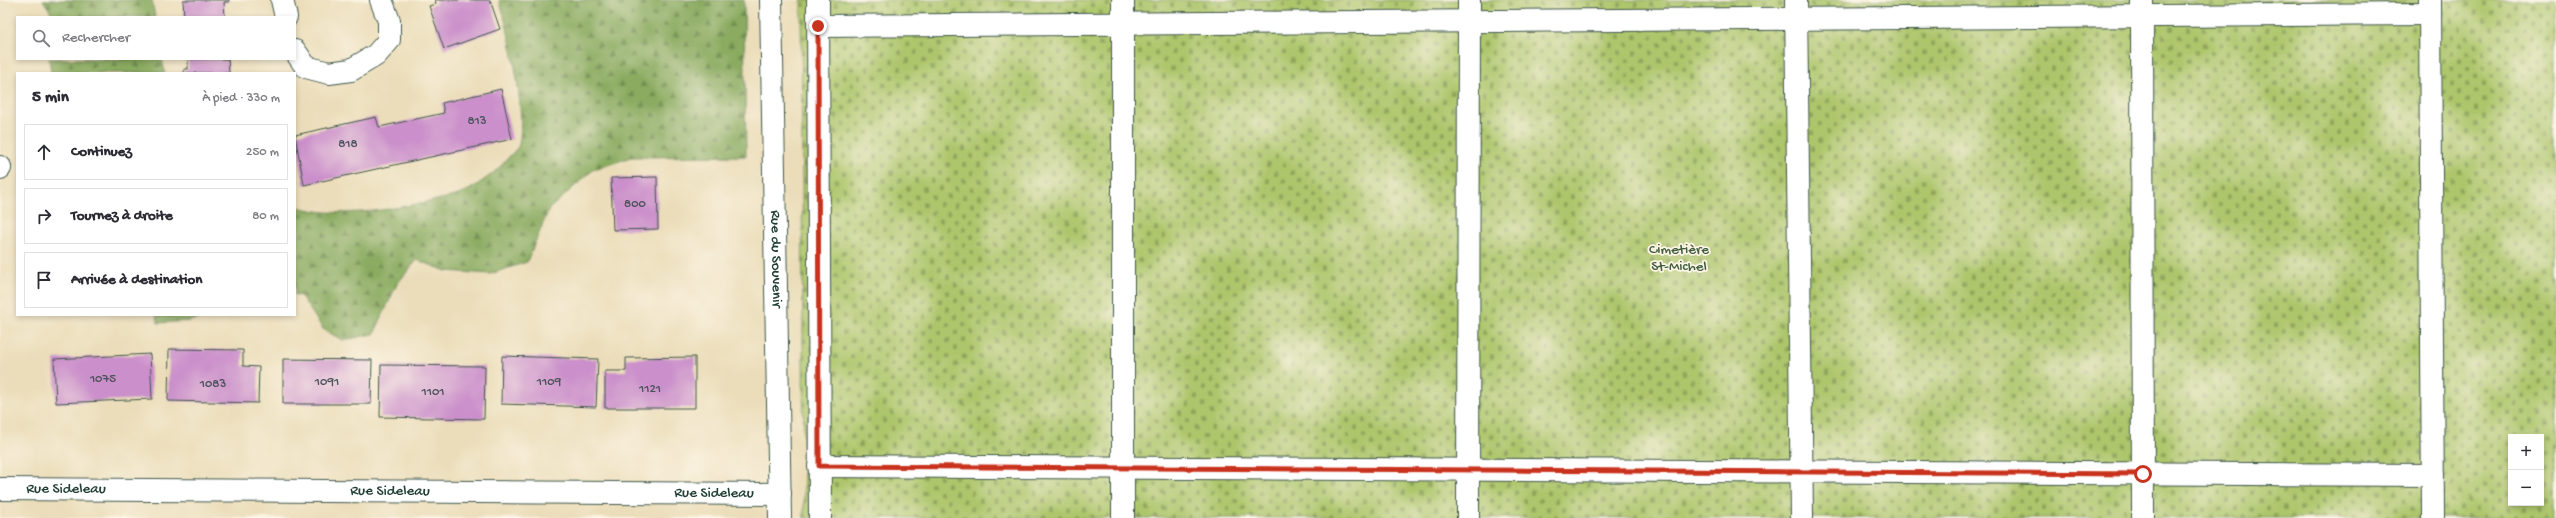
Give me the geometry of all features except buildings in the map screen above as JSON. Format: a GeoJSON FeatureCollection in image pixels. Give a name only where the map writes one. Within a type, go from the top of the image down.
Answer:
{"type":"FeatureCollection","features":[{"type":"Feature","properties":{"kind":"street"},"geometry":{"type":"LineString","coordinates":[[282,0],[286,16]]}},
{"type":"Feature","properties":{"kind":"street"},"geometry":{"type":"LineString","coordinates":[[296,53],[306,67],[329,73],[351,70],[376,55],[389,40],[389,21],[381,0]]}},
{"type":"Feature","properties":{"kind":"street","name":"Rue du Souvenir"},"geometry":{"type":"LineString","coordinates":[[771,0],[780,518]]}},
{"type":"Feature","properties":{"kind":"street"},"geometry":{"type":"LineString","coordinates":[[818,0],[820,518]]}},
{"type":"Feature","properties":{"kind":"street"},"geometry":{"type":"LineString","coordinates":[[1123,0],[1123,518]]}},
{"type":"Feature","properties":{"kind":"street"},"geometry":{"type":"LineString","coordinates":[[1468,518],[1469,0]]}},
{"type":"Feature","properties":{"kind":"street"},"geometry":{"type":"LineString","coordinates":[[818,26],[1469,22],[1796,10],[2430,7],[2434,518]]}},
{"type":"Feature","properties":{"kind":"street"},"geometry":{"type":"LineString","coordinates":[[2142,8],[2143,518]]}},
{"type":"Feature","properties":{"kind":"street"},"geometry":{"type":"LineString","coordinates":[[1796,10],[1802,518]]}},
{"type":"Feature","properties":{"kind":"street"},"geometry":{"type":"LineString","coordinates":[[819,466],[2433,475]]}},
{"type":"Feature","properties":{"kind":"street","name":"Rue Sideleau"},"geometry":{"type":"LineString","coordinates":[[0,489],[780,494]]}},
{"type":"Feature","properties":{"kind":"green space"},"geometry":{"type":"Polygon","coordinates":[[[43,0],[152,0],[155,16],[53,16],[43,0]]]}},
{"type":"Feature","properties":{"kind":"green space"},"geometry":{"type":"Polygon","coordinates":[[[499,0],[744,0],[746,156],[631,157],[593,170],[549,209],[527,262],[490,274],[446,271],[417,260],[397,284],[374,334],[342,340],[323,329],[301,296],[296,295],[296,206],[311,210],[347,213],[384,210],[420,203],[463,193],[487,178],[504,163],[516,150],[519,144],[521,130],[519,92],[516,72],[499,0]]]}},
{"type":"Feature","properties":{"kind":"green space","name":"Cimetière St-Michel"},"geometry":{"type":"Polygon","coordinates":[[[801,0],[2556,0],[2556,518],[804,518],[801,0]]]}},
{"type":"Feature","properties":{"kind":"green space"},"geometry":{"type":"Polygon","coordinates":[[[49,60],[162,60],[165,72],[51,72],[49,60]]]}},
{"type":"Feature","properties":{"kind":"green space"},"geometry":{"type":"Polygon","coordinates":[[[156,316],[208,316],[190,321],[158,323],[156,316]]]}},
{"type":"Feature","properties":{"kind":"route"},"geometry":{"type":"LineString","coordinates":[[818,26],[819,466],[2143,474]]}}]}
